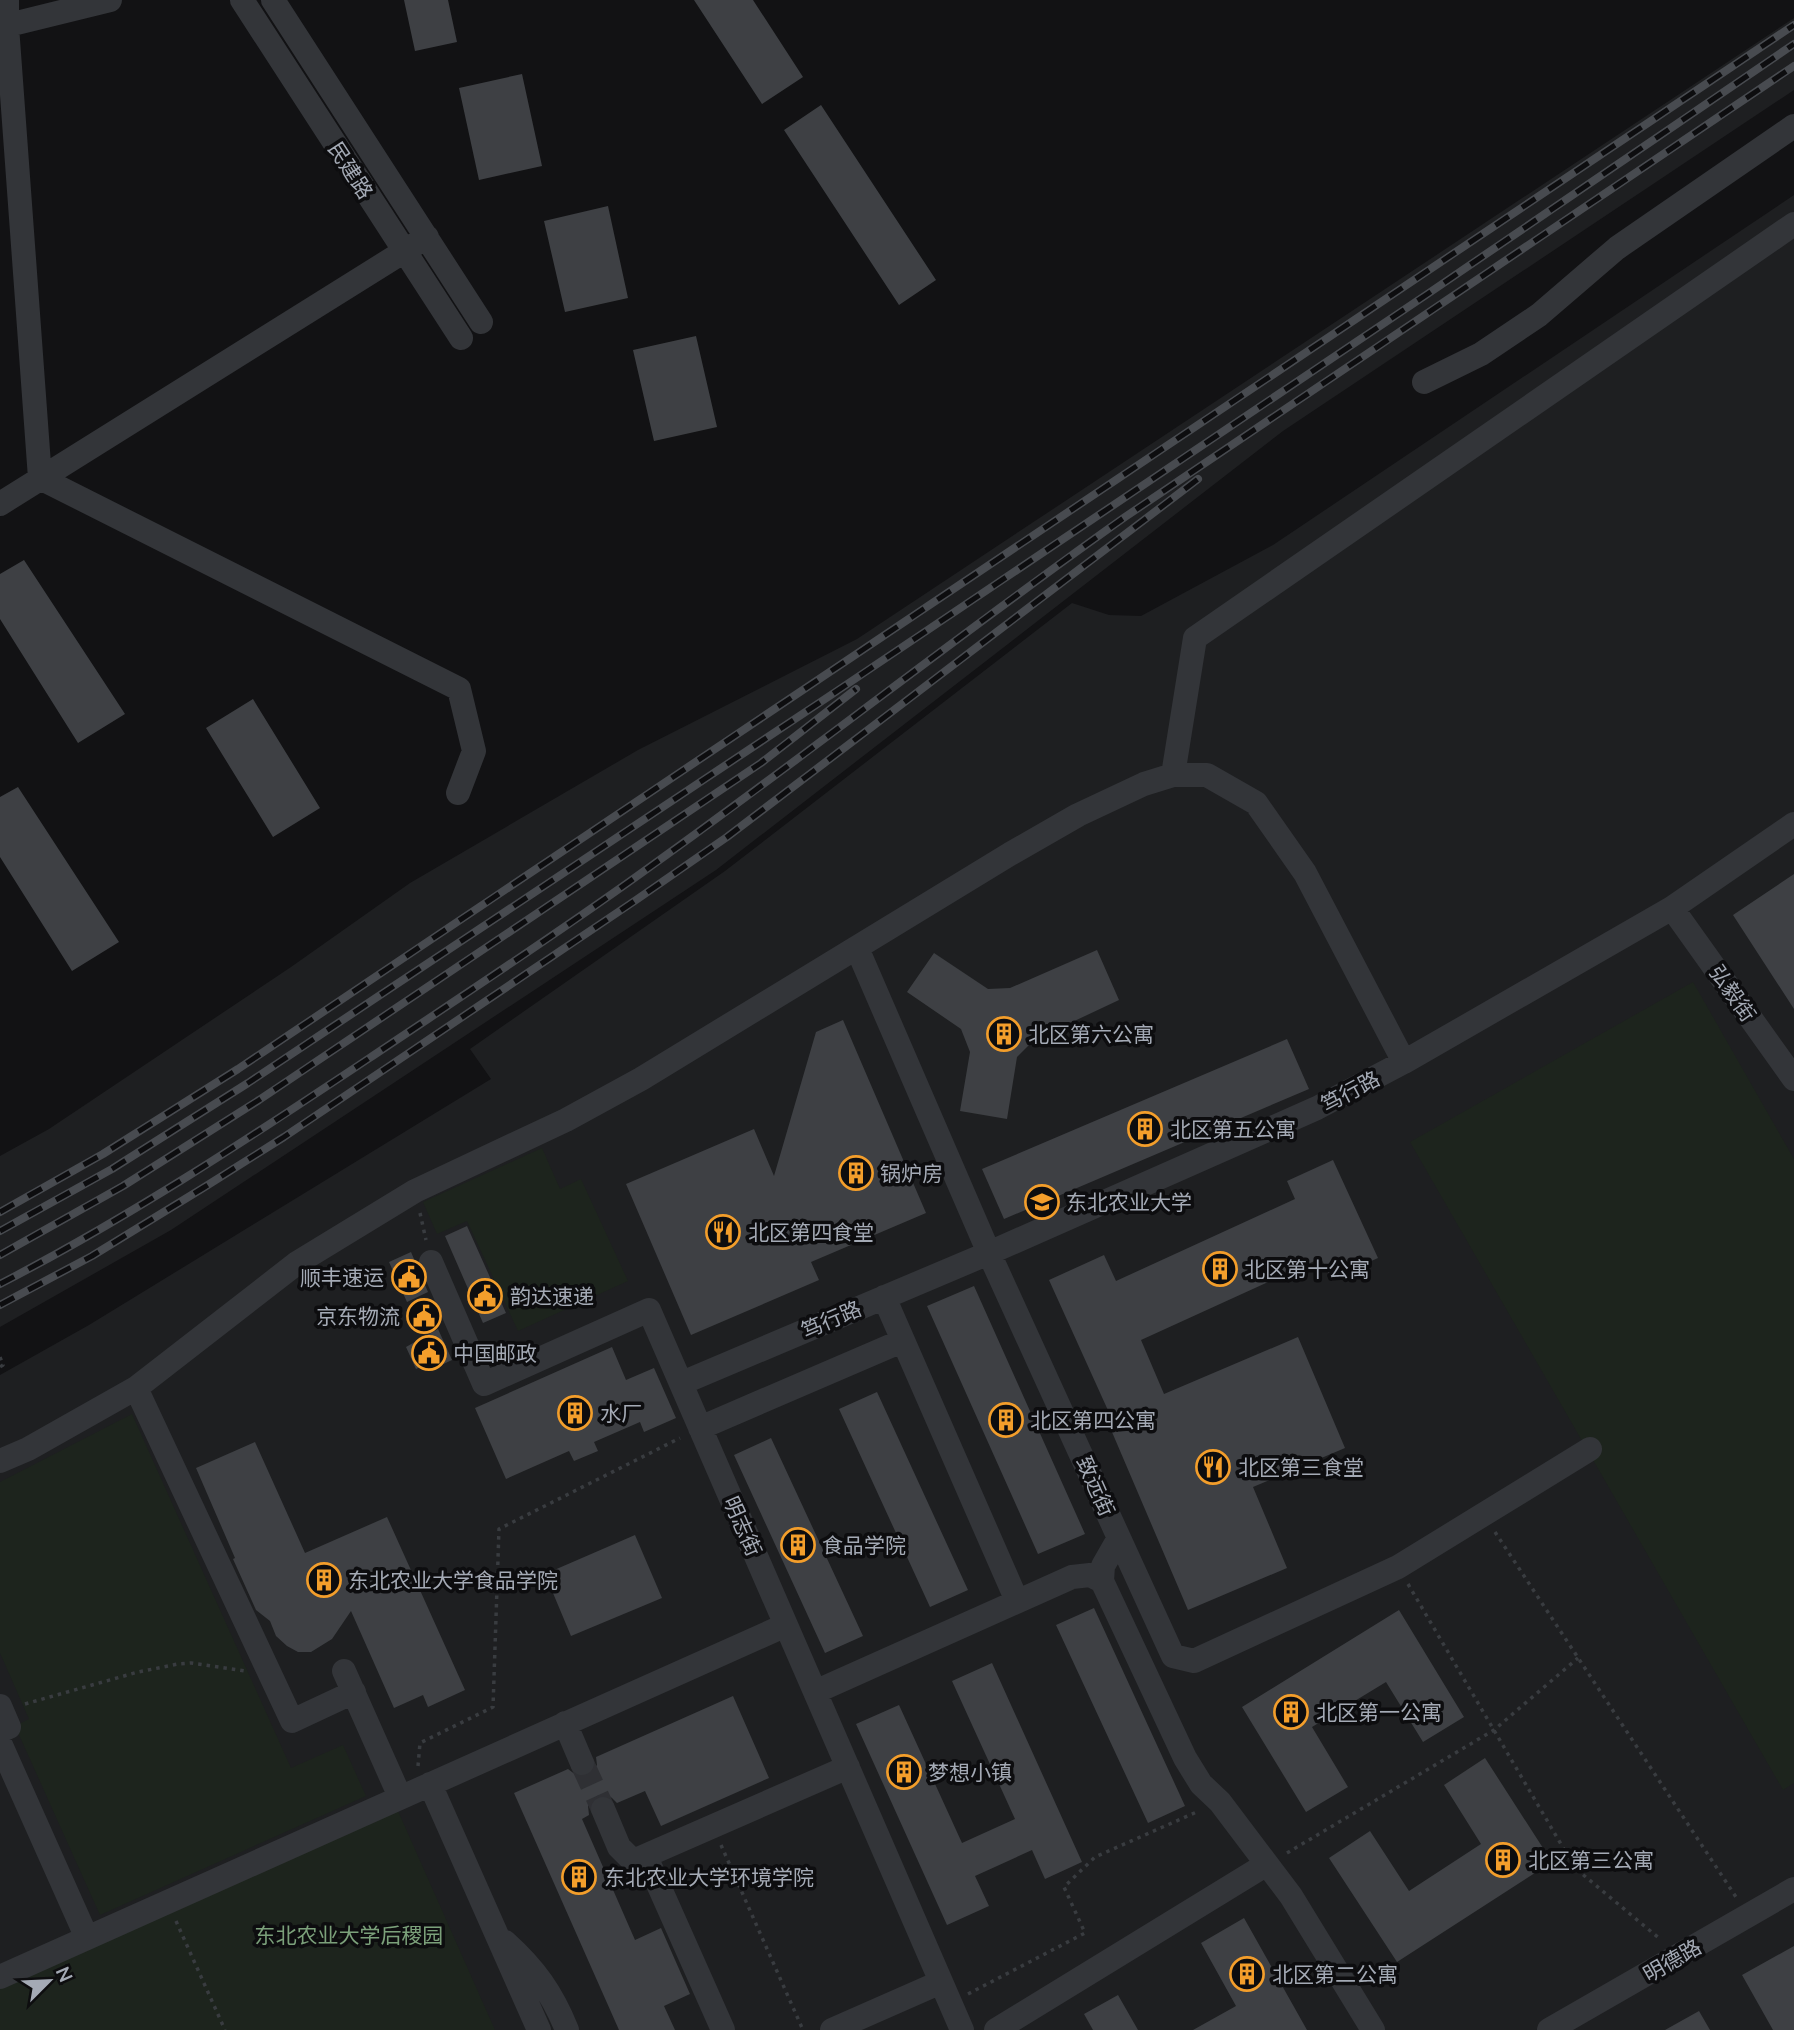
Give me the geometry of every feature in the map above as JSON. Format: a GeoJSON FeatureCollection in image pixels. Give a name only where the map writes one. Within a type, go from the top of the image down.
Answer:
{"type":"FeatureCollection","features":[{"type":"Feature","properties":{"kind":"street"},"geometry":{"type":"LineString","coordinates":[[7,0],[3,26],[40,478]]}},
{"type":"Feature","properties":{"kind":"street"},"geometry":{"type":"LineString","coordinates":[[3,26],[110,0]]}},
{"type":"Feature","properties":{"kind":"street","name":"民建路"},"geometry":{"type":"LineString","coordinates":[[242,0],[461,338]]}},
{"type":"Feature","properties":{"kind":"street","name":"民建路"},"geometry":{"type":"LineString","coordinates":[[273,0],[481,322]]}},
{"type":"Feature","properties":{"kind":"street"},"geometry":{"type":"LineString","coordinates":[[1424,382],[1481,354],[1539,316],[1617,248],[1794,126]]}},
{"type":"Feature","properties":{"kind":"street"},"geometry":{"type":"LineString","coordinates":[[1173,775],[1195,638],[1794,224]]}},
{"type":"Feature","properties":{"kind":"street"},"geometry":{"type":"LineString","coordinates":[[0,504],[427,237]]}},
{"type":"Feature","properties":{"kind":"street"},"geometry":{"type":"LineString","coordinates":[[40,478],[459,689],[474,751],[457,793]]}},
{"type":"Feature","properties":{"kind":"street"},"geometry":{"type":"LineString","coordinates":[[0,1461],[28,1450],[136,1388],[298,1263],[415,1191],[566,1120],[641,1079],[1078,815],[1144,784],[1173,775],[1207,775],[1256,803],[1306,873],[1404,1062]]}},
{"type":"Feature","properties":{"kind":"street","name":"笃行路"},"geometry":{"type":"LineString","coordinates":[[682,1383],[989,1253],[1317,1108],[1404,1062],[1672,908],[1794,824]]}},
{"type":"Feature","properties":{"kind":"street","name":"弘毅街"},"geometry":{"type":"LineString","coordinates":[[1672,908],[1794,1079]]}},
{"type":"Feature","properties":{"kind":"street","name":"致远街"},"geometry":{"type":"LineString","coordinates":[[857,948],[989,1253],[1119,1538],[1103,1566],[1102,1581]]}},
{"type":"Feature","properties":{"kind":"street","name":"明志街"},"geometry":{"type":"LineString","coordinates":[[431,1262],[484,1384],[649,1310],[962,2030]]}},
{"type":"Feature","properties":{"kind":"street"},"geometry":{"type":"LineString","coordinates":[[884,1297],[1017,1601]]}},
{"type":"Feature","properties":{"kind":"street"},"geometry":{"type":"LineString","coordinates":[[700,1427],[902,1341]]}},
{"type":"Feature","properties":{"kind":"street"},"geometry":{"type":"LineString","coordinates":[[136,1388],[257,1667],[292,1721],[349,1681],[496,1934],[539,2030]]}},
{"type":"Feature","properties":{"kind":"street"},"geometry":{"type":"LineString","coordinates":[[1119,1538],[1173,1656],[1194,1661],[1398,1567],[1485,1516],[1590,1449]]}},
{"type":"Feature","properties":{"kind":"street"},"geometry":{"type":"LineString","coordinates":[[815,1692],[1072,1577],[1090,1575],[1102,1581],[1185,1758],[1201,1784],[1220,1802],[1291,1896],[1373,2030]]}},
{"type":"Feature","properties":{"kind":"street"},"geometry":{"type":"LineString","coordinates":[[0,1976],[786,1625]]}},
{"type":"Feature","properties":{"kind":"street"},"geometry":{"type":"LineString","coordinates":[[565,1723],[582,1763]]}},
{"type":"Feature","properties":{"kind":"street"},"geometry":{"type":"LineString","coordinates":[[0,1743],[87,1938]]}},
{"type":"Feature","properties":{"kind":"street"},"geometry":{"type":"LineString","coordinates":[[603,1809],[624,1854],[631,1859],[646,1857],[848,1767]]}},
{"type":"Feature","properties":{"kind":"street"},"geometry":{"type":"LineString","coordinates":[[646,1857],[723,2030]]}},
{"type":"Feature","properties":{"kind":"street"},"geometry":{"type":"LineString","coordinates":[[996,2030],[1267,1864]]}},
{"type":"Feature","properties":{"kind":"street","name":"明德路"},"geometry":{"type":"LineString","coordinates":[[1549,2030],[1794,1889]]}},
{"type":"Feature","properties":{"kind":"street"},"geometry":{"type":"LineString","coordinates":[[496,1934],[540,1977],[568,2030]]}},
{"type":"Feature","properties":{"kind":"street"},"geometry":{"type":"LineString","coordinates":[[832,2030],[946,1993]]}},
{"type":"Feature","properties":{"kind":"path"},"geometry":{"type":"LineString","coordinates":[[415,1191],[431,1262]]}},
{"type":"Feature","properties":{"kind":"path"},"geometry":{"type":"LineString","coordinates":[[0,1357],[0,1367]]}},
{"type":"Feature","properties":{"kind":"path"},"geometry":{"type":"LineString","coordinates":[[415,1791],[419,1743],[494,1707],[499,1529],[700,1427]]}},
{"type":"Feature","properties":{"kind":"path"},"geometry":{"type":"LineString","coordinates":[[1485,1516],[1749,1916]]}},
{"type":"Feature","properties":{"kind":"path"},"geometry":{"type":"LineString","coordinates":[[1398,1567],[1575,1868],[1679,1955]]}},
{"type":"Feature","properties":{"kind":"path"},"geometry":{"type":"LineString","coordinates":[[1267,1864],[1494,1730],[1578,1658]]}},
{"type":"Feature","properties":{"kind":"path"},"geometry":{"type":"LineString","coordinates":[[1,1718],[26,1704],[54,1694],[164,1666],[191,1663],[257,1667]]}},
{"type":"Feature","properties":{"kind":"path"},"geometry":{"type":"LineString","coordinates":[[946,1993],[1085,1933],[1064,1887],[1095,1857],[1220,1802]]}},
{"type":"Feature","properties":{"kind":"path"},"geometry":{"type":"LineString","coordinates":[[713,1827],[803,2030]]}},
{"type":"Feature","properties":{"kind":"path"},"geometry":{"type":"LineString","coordinates":[[168,1903],[225,2030]]}},
{"type":"Feature","properties":{"kind":"shaded area"},"geometry":{"type":"Polygon","coordinates":[[[1794,18],[1794,90],[1283,431],[716,870],[171,1230],[0,1327],[0,1156],[49,1129],[291,967],[410,883],[638,750],[857,639],[1794,18]]]}},
{"type":"Feature","properties":{"kind":"shaded area","name":"东北农业大学"},"geometry":{"type":"Polygon","coordinates":[[[1794,195],[1794,2030],[0,2030],[0,1375],[89,1325],[491,1079],[470,1049],[725,871],[1072,603],[1109,615],[1141,616],[1273,545],[1794,195]]]}},
{"type":"Feature","properties":{"kind":"green space"},"geometry":{"type":"Polygon","coordinates":[[[1693,982],[1794,1159],[1794,1783],[1783,1790],[1410,1142],[1693,982]]]}},
{"type":"Feature","properties":{"kind":"green space"},"geometry":{"type":"Polygon","coordinates":[[[542,1148],[560,1189],[581,1179],[628,1281],[518,1331],[467,1221],[437,1234],[423,1202],[542,1148]]]}},
{"type":"Feature","properties":{"kind":"green space"},"geometry":{"type":"Polygon","coordinates":[[[132,1414],[291,1768],[343,1745],[366,1796],[100,1915],[15,1726],[29,1719],[0,1653],[0,1482],[132,1414]]]}},
{"type":"Feature","properties":{"kind":"green space","name":"东北农业大学后稷园"},"geometry":{"type":"Polygon","coordinates":[[[398,1811],[495,2030],[0,2030],[0,1988],[398,1811]]]}},
{"type":"Feature","properties":{"kind":"building"},"geometry":{"type":"Polygon","coordinates":[[[404,0],[448,0],[457,42],[415,51],[404,0]]]}},
{"type":"Feature","properties":{"kind":"building"},"geometry":{"type":"Polygon","coordinates":[[[694,0],[753,0],[803,77],[762,104],[694,0]]]}},
{"type":"Feature","properties":{"kind":"building"},"geometry":{"type":"Polygon","coordinates":[[[522,74],[542,166],[479,180],[459,88],[522,74]]]}},
{"type":"Feature","properties":{"kind":"building"},"geometry":{"type":"Polygon","coordinates":[[[821,105],[936,280],[899,305],[784,130],[821,105]]]}},
{"type":"Feature","properties":{"kind":"building"},"geometry":{"type":"Polygon","coordinates":[[[608,206],[628,298],[565,312],[544,221],[608,206]]]}},
{"type":"Feature","properties":{"kind":"building"},"geometry":{"type":"Polygon","coordinates":[[[696,336],[717,427],[654,441],[633,350],[696,336]]]}},
{"type":"Feature","properties":{"kind":"building"},"geometry":{"type":"Polygon","coordinates":[[[24,560],[125,714],[78,743],[0,619],[0,574],[24,560]]]}},
{"type":"Feature","properties":{"kind":"building"},"geometry":{"type":"Polygon","coordinates":[[[253,699],[320,808],[273,837],[206,728],[253,699]]]}},
{"type":"Feature","properties":{"kind":"building"},"geometry":{"type":"Polygon","coordinates":[[[18,787],[119,942],[72,971],[0,857],[0,797],[18,787]]]}},
{"type":"Feature","properties":{"kind":"building"},"geometry":{"type":"Polygon","coordinates":[[[1794,874],[1794,1009],[1733,915],[1794,874]]]}},
{"type":"Feature","properties":{"kind":"building","name":"北区第六公寓"},"geometry":{"type":"Polygon","coordinates":[[[1097,950],[1119,1000],[1034,1040],[1017,1057],[1007,1119],[960,1111],[970,1052],[961,1029],[907,992],[934,953],[988,989],[1010,988],[1097,950]]]}},
{"type":"Feature","properties":{"kind":"building"},"geometry":{"type":"Polygon","coordinates":[[[843,1020],[926,1213],[811,1262],[819,1280],[691,1335],[626,1184],[754,1129],[774,1176],[816,1032],[843,1020]]]}},
{"type":"Feature","properties":{"kind":"building","name":"北区第五公寓"},"geometry":{"type":"Polygon","coordinates":[[[1287,1039],[1309,1089],[1004,1219],[982,1169],[1287,1039]]]}},
{"type":"Feature","properties":{"kind":"building"},"geometry":{"type":"Polygon","coordinates":[[[1333,1160],[1378,1258],[1331,1279],[1321,1258],[1141,1340],[1164,1394],[1298,1337],[1345,1448],[1253,1487],[1287,1568],[1188,1610],[1106,1418],[1111,1417],[1049,1280],[1104,1255],[1116,1281],[1295,1199],[1287,1181],[1333,1160]]]}},
{"type":"Feature","properties":{"kind":"building"},"geometry":{"type":"Polygon","coordinates":[[[467,1226],[506,1313],[483,1323],[445,1236],[467,1226]]]}},
{"type":"Feature","properties":{"kind":"building","name":"顺丰速运"},"geometry":{"type":"Polygon","coordinates":[[[411,1252],[428,1292],[407,1302],[389,1262],[411,1252]]]}},
{"type":"Feature","properties":{"kind":"building","name":"北区第四公寓"},"geometry":{"type":"Polygon","coordinates":[[[974,1286],[1085,1534],[1038,1554],[927,1306],[974,1286]]]}},
{"type":"Feature","properties":{"kind":"building","name":"中国邮政"},"geometry":{"type":"Polygon","coordinates":[[[438,1329],[452,1360],[437,1367],[434,1360],[416,1369],[406,1347],[438,1329]]]}},
{"type":"Feature","properties":{"kind":"building","name":"水厂"},"geometry":{"type":"Polygon","coordinates":[[[612,1347],[626,1380],[654,1368],[676,1418],[644,1432],[640,1422],[594,1442],[598,1451],[574,1461],[569,1451],[506,1479],[475,1408],[612,1347]]]}},
{"type":"Feature","properties":{"kind":"building"},"geometry":{"type":"Polygon","coordinates":[[[877,1392],[968,1590],[930,1607],[839,1409],[877,1392]]]}},
{"type":"Feature","properties":{"kind":"building","name":"食品学院"},"geometry":{"type":"Polygon","coordinates":[[[771,1438],[863,1636],[825,1653],[734,1455],[771,1438]]]}},
{"type":"Feature","properties":{"kind":"building","name":"东北农业大学食品学院"},"geometry":{"type":"Polygon","coordinates":[[[255,1442],[305,1553],[387,1517],[465,1690],[428,1707],[423,1695],[394,1708],[351,1611],[332,1639],[311,1652],[298,1652],[276,1636],[270,1621],[256,1610],[196,1468],[255,1442]]]}},
{"type":"Feature","properties":{"kind":"building"},"geometry":{"type":"Polygon","coordinates":[[[635,1535],[662,1598],[571,1636],[545,1574],[635,1535]]]}},
{"type":"Feature","properties":{"kind":"building"},"geometry":{"type":"Polygon","coordinates":[[[1094,1608],[1185,1806],[1148,1823],[1056,1625],[1094,1608]]]}},
{"type":"Feature","properties":{"kind":"building","name":"北区第一公寓"},"geometry":{"type":"Polygon","coordinates":[[[1399,1610],[1464,1717],[1423,1742],[1386,1682],[1312,1727],[1348,1787],[1306,1812],[1242,1707],[1399,1610]]]}},
{"type":"Feature","properties":{"kind":"building","name":"梦想小镇"},"geometry":{"type":"Polygon","coordinates":[[[992,1663],[1082,1862],[1045,1879],[1032,1850],[975,1876],[989,1906],[947,1925],[856,1724],[899,1705],[962,1843],[1015,1819],[952,1681],[992,1663]]]}},
{"type":"Feature","properties":{"kind":"building","name":"东北农业大学环境学院"},"geometry":{"type":"Polygon","coordinates":[[[733,1696],[769,1778],[661,1826],[645,1791],[617,1803],[606,1794],[597,1796],[588,1806],[589,1815],[582,1819],[635,1940],[661,1928],[690,1994],[664,2006],[675,2030],[619,2030],[514,1793],[568,1769],[580,1778],[588,1776],[597,1765],[596,1757],[733,1696]]]}},
{"type":"Feature","properties":{"kind":"building","name":"北区第三公寓"},"geometry":{"type":"Polygon","coordinates":[[[1485,1758],[1552,1862],[1397,1962],[1329,1858],[1370,1831],[1409,1891],[1481,1844],[1444,1785],[1485,1758]]]}},
{"type":"Feature","properties":{"kind":"building","name":"北区第二公寓"},"geometry":{"type":"Polygon","coordinates":[[[1244,1918],[1307,2030],[1193,2030],[1236,2006],[1201,1943],[1244,1918]]]}},
{"type":"Feature","properties":{"kind":"building"},"geometry":{"type":"Polygon","coordinates":[[[1794,1946],[1794,2030],[1773,2030],[1742,1975],[1794,1946]]]}},
{"type":"Feature","properties":{"kind":"building"},"geometry":{"type":"Polygon","coordinates":[[[1118,1995],[1138,2030],[1093,2030],[1084,2014],[1118,1995]]]}},
{"type":"Feature","properties":{"kind":"building"},"geometry":{"type":"Polygon","coordinates":[[[1699,2011],[1710,2030],[1665,2030],[1699,2011]]]}},
{"type":"Feature","properties":{"kind":"tunnel"},"geometry":{"type":"LineString","coordinates":[[582,1763],[603,1809]]}},
{"type":"Feature","properties":{"kind":"railway"},"geometry":{"type":"LineString","coordinates":[[0,1212],[103,1154],[238,1069],[1794,25]]}},
{"type":"Feature","properties":{"kind":"railway"},"geometry":{"type":"LineString","coordinates":[[0,1231],[112,1169],[248,1083],[828,697],[1794,44]]}},
{"type":"Feature","properties":{"kind":"railway"},"geometry":{"type":"LineString","coordinates":[[0,1284],[48,1259],[187,1177],[539,945],[701,830],[1125,517],[1794,66]]}},
{"type":"Feature","properties":{"kind":"railway"},"geometry":{"type":"LineString","coordinates":[[0,1305],[92,1256],[284,1137],[636,900],[727,837],[1198,479]]}},
{"type":"Feature","properties":{"kind":"railway"},"geometry":{"type":"LineString","coordinates":[[0,1255],[123,1186],[259,1100],[761,763],[856,689]]}},
{"type":"Feature","properties":{"kind":"place","name":"北区第六公寓"},"geometry":{"type":"Point","coordinates":[1004,1034]}},
{"type":"Feature","properties":{"kind":"place","name":"北区第五公寓"},"geometry":{"type":"Point","coordinates":[1145,1129]}},
{"type":"Feature","properties":{"kind":"place","name":"锅炉房"},"geometry":{"type":"Point","coordinates":[856,1173]}},
{"type":"Feature","properties":{"kind":"place","name":"东北农业大学"},"geometry":{"type":"Point","coordinates":[1042,1202]}},
{"type":"Feature","properties":{"kind":"place","name":"北区第四食堂"},"geometry":{"type":"Point","coordinates":[723,1232]}},
{"type":"Feature","properties":{"kind":"place","name":"北区第十公寓"},"geometry":{"type":"Point","coordinates":[1220,1269]}},
{"type":"Feature","properties":{"kind":"place","name":"顺丰速运"},"geometry":{"type":"Point","coordinates":[409,1277]}},
{"type":"Feature","properties":{"kind":"place","name":"韵达速递"},"geometry":{"type":"Point","coordinates":[485,1296]}},
{"type":"Feature","properties":{"kind":"place","name":"京东物流"},"geometry":{"type":"Point","coordinates":[424,1316]}},
{"type":"Feature","properties":{"kind":"place","name":"中国邮政"},"geometry":{"type":"Point","coordinates":[429,1353]}},
{"type":"Feature","properties":{"kind":"place","name":"水厂"},"geometry":{"type":"Point","coordinates":[575,1413]}},
{"type":"Feature","properties":{"kind":"place","name":"北区第四公寓"},"geometry":{"type":"Point","coordinates":[1006,1420]}},
{"type":"Feature","properties":{"kind":"place","name":"北区第三食堂"},"geometry":{"type":"Point","coordinates":[1213,1467]}},
{"type":"Feature","properties":{"kind":"place","name":"食品学院"},"geometry":{"type":"Point","coordinates":[798,1545]}},
{"type":"Feature","properties":{"kind":"place","name":"东北农业大学食品学院"},"geometry":{"type":"Point","coordinates":[324,1580]}},
{"type":"Feature","properties":{"kind":"place","name":"北区第一公寓"},"geometry":{"type":"Point","coordinates":[1291,1712]}},
{"type":"Feature","properties":{"kind":"place","name":"梦想小镇"},"geometry":{"type":"Point","coordinates":[904,1772]}},
{"type":"Feature","properties":{"kind":"place","name":"北区第三公寓"},"geometry":{"type":"Point","coordinates":[1503,1860]}},
{"type":"Feature","properties":{"kind":"place","name":"东北农业大学环境学院"},"geometry":{"type":"Point","coordinates":[579,1877]}},
{"type":"Feature","properties":{"kind":"place","name":"北区第二公寓"},"geometry":{"type":"Point","coordinates":[1247,1974]}}]}
